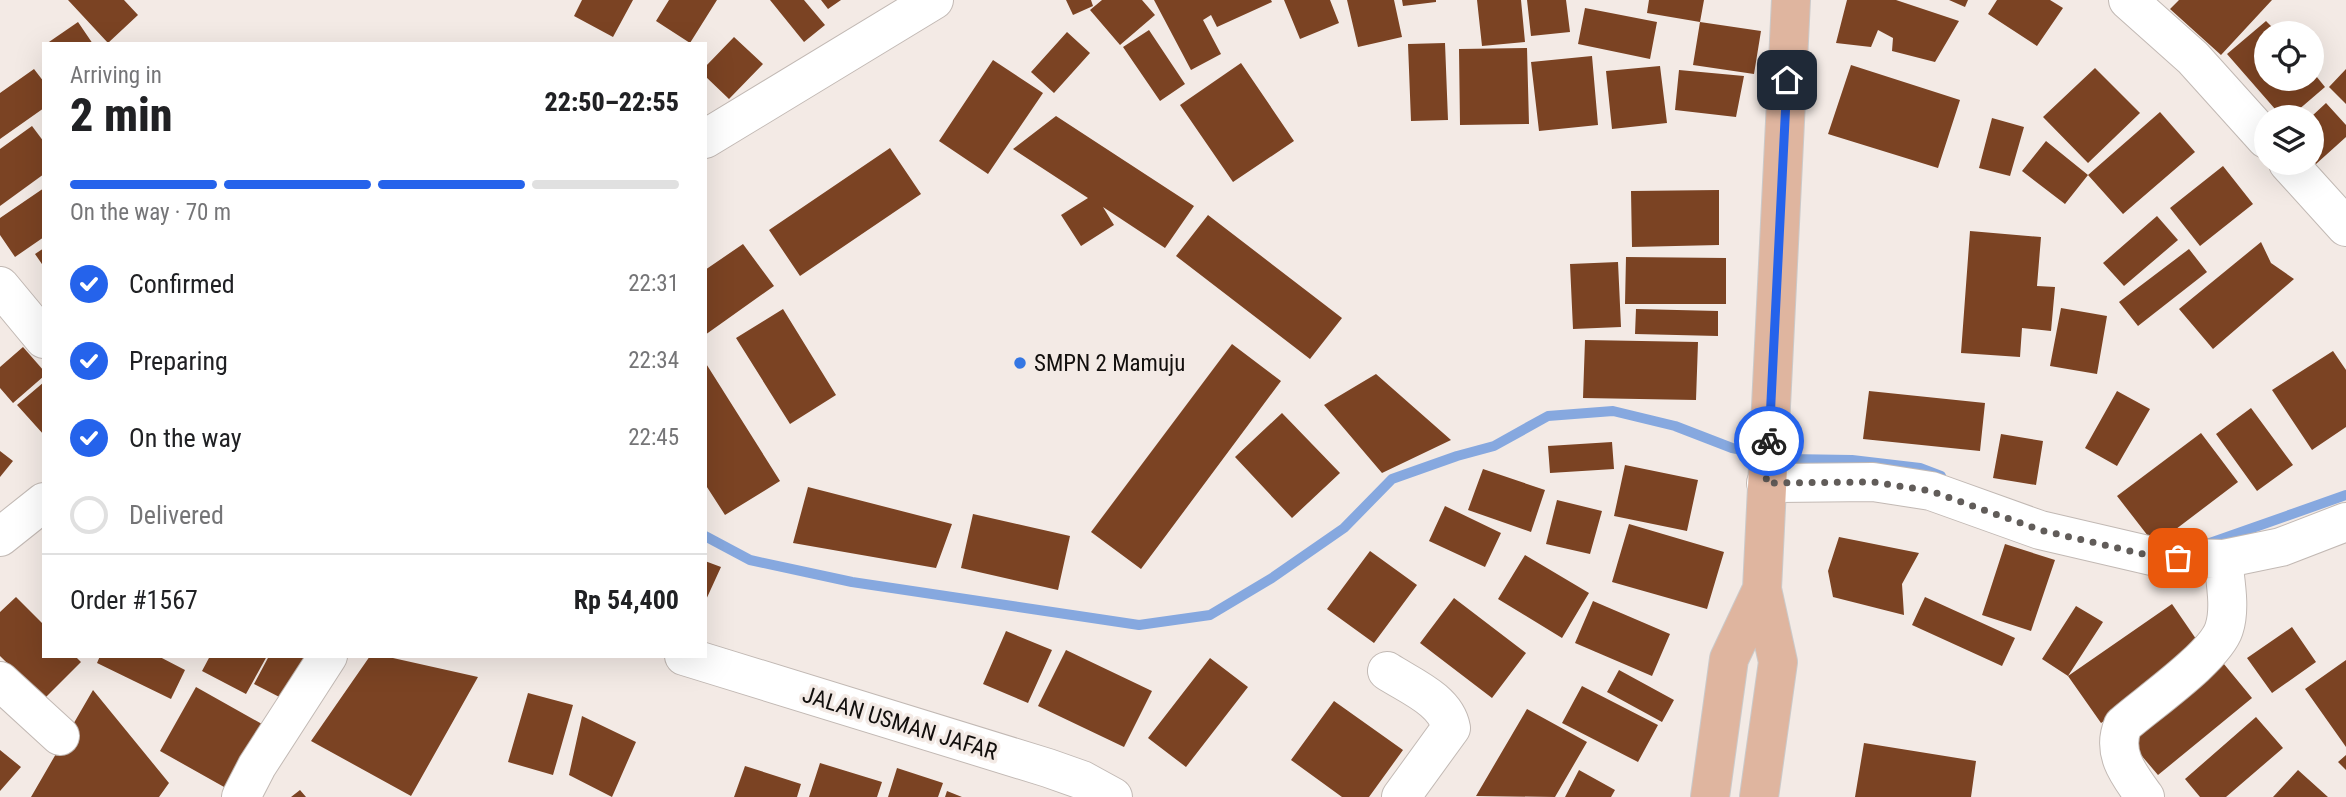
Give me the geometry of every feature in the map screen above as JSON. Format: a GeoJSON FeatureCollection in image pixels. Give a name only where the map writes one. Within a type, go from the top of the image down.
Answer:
{"type":"FeatureCollection","features":[{"type":"Feature","properties":{"kind":"main road"},"geometry":{"type":"LineString","coordinates":[[1762,589],[1729,659],[1712,784],[1761,788],[1778,662],[1762,589],[1791,0]]}},
{"type":"Feature","properties":{"kind":"street"},"geometry":{"type":"LineString","coordinates":[[707,138],[934,0]]}},
{"type":"Feature","properties":{"kind":"street"},"geometry":{"type":"LineString","coordinates":[[2128,0],[2193,58],[2254,126]]}},
{"type":"Feature","properties":{"kind":"street"},"geometry":{"type":"LineString","coordinates":[[2299,175],[2346,227]]}},
{"type":"Feature","properties":{"kind":"street"},"geometry":{"type":"LineString","coordinates":[[0,286],[42,337]]}},
{"type":"Feature","properties":{"kind":"street"},"geometry":{"type":"LineString","coordinates":[[1767,478],[1873,482],[1931,491],[2040,530],[2156,557],[2223,559],[2281,547],[2346,522]]}},
{"type":"Feature","properties":{"kind":"street"},"geometry":{"type":"LineString","coordinates":[[0,537],[42,504]]}},
{"type":"Feature","properties":{"kind":"street"},"geometry":{"type":"LineString","coordinates":[[2145,797],[2129,775],[2121,757],[2118,743],[2120,733],[2123,725],[2195,664],[2219,639],[2225,627],[2226,611],[2223,559]]}},
{"type":"Feature","properties":{"kind":"street"},"geometry":{"type":"LineString","coordinates":[[241,797],[257,766],[327,658]]}},
{"type":"Feature","properties":{"kind":"street","name":"JALAN USMAN JAFAR"},"geometry":{"type":"LineString","coordinates":[[690,658],[1048,768],[1082,780],[1113,797]]}},
{"type":"Feature","properties":{"kind":"street"},"geometry":{"type":"LineString","coordinates":[[1387,671],[1440,706],[1448,716],[1451,728],[1401,797]]}},
{"type":"Feature","properties":{"kind":"street"},"geometry":{"type":"LineString","coordinates":[[0,681],[60,736]]}},
{"type":"Feature","properties":{"kind":"building"},"geometry":{"type":"Polygon","coordinates":[[[68,0],[124,0],[138,15],[107,42],[68,0]]]}},
{"type":"Feature","properties":{"kind":"building"},"geometry":{"type":"Polygon","coordinates":[[[582,0],[633,0],[613,37],[574,16],[582,0]]]}},
{"type":"Feature","properties":{"kind":"building"},"geometry":{"type":"Polygon","coordinates":[[[669,0],[717,0],[691,42],[656,21],[669,0]]]}},
{"type":"Feature","properties":{"kind":"building"},"geometry":{"type":"Polygon","coordinates":[[[770,0],[804,0],[825,25],[804,42],[770,0]]]}},
{"type":"Feature","properties":{"kind":"building"},"geometry":{"type":"Polygon","coordinates":[[[821,0],[841,0],[828,9],[821,0]]]}},
{"type":"Feature","properties":{"kind":"building"},"geometry":{"type":"Polygon","coordinates":[[[1066,0],[1091,0],[1093,6],[1073,15],[1066,0]]]}},
{"type":"Feature","properties":{"kind":"building"},"geometry":{"type":"Polygon","coordinates":[[[1102,0],[1142,0],[1155,15],[1120,45],[1090,10],[1102,0]]]}},
{"type":"Feature","properties":{"kind":"building"},"geometry":{"type":"Polygon","coordinates":[[[1154,0],[1272,2],[1217,27],[1211,15],[1203,20],[1221,54],[1191,70],[1154,0]]]}},
{"type":"Feature","properties":{"kind":"building"},"geometry":{"type":"Polygon","coordinates":[[[1284,0],[1330,0],[1339,23],[1300,39],[1284,0]]]}},
{"type":"Feature","properties":{"kind":"building"},"geometry":{"type":"Polygon","coordinates":[[[1347,0],[1394,0],[1402,37],[1358,47],[1347,0]]]}},
{"type":"Feature","properties":{"kind":"building"},"geometry":{"type":"Polygon","coordinates":[[[1402,0],[1436,0],[1436,2],[1403,6],[1402,0]]]}},
{"type":"Feature","properties":{"kind":"building"},"geometry":{"type":"Polygon","coordinates":[[[1477,0],[1521,0],[1525,42],[1482,46],[1477,0]]]}},
{"type":"Feature","properties":{"kind":"building"},"geometry":{"type":"Polygon","coordinates":[[[1527,0],[1566,0],[1570,32],[1531,36],[1527,0]]]}},
{"type":"Feature","properties":{"kind":"building"},"geometry":{"type":"Polygon","coordinates":[[[1649,0],[1704,0],[1700,22],[1647,13],[1649,0]]]}},
{"type":"Feature","properties":{"kind":"building"},"geometry":{"type":"Polygon","coordinates":[[[1847,0],[1896,0],[1959,21],[1935,62],[1892,51],[1893,38],[1878,30],[1871,47],[1836,43],[1847,0]]]}},
{"type":"Feature","properties":{"kind":"building"},"geometry":{"type":"Polygon","coordinates":[[[1949,0],[1968,0],[1965,7],[1949,0]]]}},
{"type":"Feature","properties":{"kind":"building"},"geometry":{"type":"Polygon","coordinates":[[[1997,0],[2050,0],[2063,8],[2037,46],[1988,14],[1997,0]]]}},
{"type":"Feature","properties":{"kind":"building"},"geometry":{"type":"Polygon","coordinates":[[[2179,0],[2272,0],[2221,55],[2170,9],[2179,0]]]}},
{"type":"Feature","properties":{"kind":"building"},"geometry":{"type":"Polygon","coordinates":[[[1585,8],[1657,22],[1650,59],[1578,44],[1585,8]]]}},
{"type":"Feature","properties":{"kind":"building"},"geometry":{"type":"Polygon","coordinates":[[[78,22],[92,42],[49,42],[78,22]]]}},
{"type":"Feature","properties":{"kind":"building"},"geometry":{"type":"Polygon","coordinates":[[[1700,22],[1761,31],[1754,74],[1693,65],[1700,22]]]}},
{"type":"Feature","properties":{"kind":"building"},"geometry":{"type":"Polygon","coordinates":[[[1149,30],[1185,84],[1160,101],[1123,47],[1149,30]]]}},
{"type":"Feature","properties":{"kind":"building"},"geometry":{"type":"Polygon","coordinates":[[[2254,31],[2254,85],[2227,54],[2254,31]]]}},
{"type":"Feature","properties":{"kind":"building"},"geometry":{"type":"Polygon","coordinates":[[[1067,32],[1090,53],[1054,93],[1031,72],[1067,32]]]}},
{"type":"Feature","properties":{"kind":"building"},"geometry":{"type":"Polygon","coordinates":[[[734,37],[763,64],[729,99],[707,78],[707,65],[734,37]]]}},
{"type":"Feature","properties":{"kind":"building"},"geometry":{"type":"Polygon","coordinates":[[[1445,43],[1448,120],[1411,121],[1408,44],[1445,43]]]}},
{"type":"Feature","properties":{"kind":"building"},"geometry":{"type":"Polygon","coordinates":[[[1527,48],[1529,124],[1460,125],[1459,49],[1527,48]]]}},
{"type":"Feature","properties":{"kind":"building"},"geometry":{"type":"Polygon","coordinates":[[[1592,56],[1598,125],[1539,131],[1531,62],[1592,56]]]}},
{"type":"Feature","properties":{"kind":"building"},"geometry":{"type":"Polygon","coordinates":[[[993,60],[1043,93],[988,174],[939,141],[993,60]]]}},
{"type":"Feature","properties":{"kind":"building"},"geometry":{"type":"Polygon","coordinates":[[[1241,63],[1294,141],[1233,182],[1180,105],[1241,63]]]}},
{"type":"Feature","properties":{"kind":"building"},"geometry":{"type":"Polygon","coordinates":[[[1851,65],[1960,100],[1938,168],[1828,134],[1851,65]]]}},
{"type":"Feature","properties":{"kind":"building"},"geometry":{"type":"Polygon","coordinates":[[[1660,66],[1667,123],[1612,129],[1606,71],[1660,66]]]}},
{"type":"Feature","properties":{"kind":"building"},"geometry":{"type":"Polygon","coordinates":[[[2095,68],[2140,113],[2088,163],[2043,117],[2095,68]]]}},
{"type":"Feature","properties":{"kind":"building"},"geometry":{"type":"Polygon","coordinates":[[[34,69],[42,79],[42,109],[0,139],[0,93],[34,69]]]}},
{"type":"Feature","properties":{"kind":"building"},"geometry":{"type":"Polygon","coordinates":[[[2346,69],[2346,104],[2329,87],[2346,69]]]}},
{"type":"Feature","properties":{"kind":"building"},"geometry":{"type":"Polygon","coordinates":[[[1679,70],[1744,76],[1736,117],[1675,110],[1679,70]]]}},
{"type":"Feature","properties":{"kind":"building"},"geometry":{"type":"Polygon","coordinates":[[[2259,91],[2320,91],[2304,105],[2272,105],[2259,91]]]}},
{"type":"Feature","properties":{"kind":"building"},"geometry":{"type":"Polygon","coordinates":[[[2326,103],[2346,125],[2346,137],[2324,157],[2324,105],[2326,103]]]}},
{"type":"Feature","properties":{"kind":"building"},"geometry":{"type":"Polygon","coordinates":[[[2160,112],[2195,152],[2123,214],[2088,175],[2160,112]]]}},
{"type":"Feature","properties":{"kind":"building"},"geometry":{"type":"Polygon","coordinates":[[[1056,116],[1194,206],[1165,248],[1103,207],[1114,225],[1081,246],[1061,215],[1088,198],[1013,149],[1056,116]]]}},
{"type":"Feature","properties":{"kind":"building"},"geometry":{"type":"Polygon","coordinates":[[[1992,118],[2024,127],[2010,176],[1979,168],[1992,118]]]}},
{"type":"Feature","properties":{"kind":"building"},"geometry":{"type":"Polygon","coordinates":[[[32,126],[42,139],[42,175],[0,206],[0,149],[32,126]]]}},
{"type":"Feature","properties":{"kind":"building"},"geometry":{"type":"Polygon","coordinates":[[[2046,141],[2088,175],[2065,204],[2022,171],[2046,141]]]}},
{"type":"Feature","properties":{"kind":"building"},"geometry":{"type":"Polygon","coordinates":[[[890,148],[921,194],[800,276],[769,230],[890,148]]]}},
{"type":"Feature","properties":{"kind":"building"},"geometry":{"type":"Polygon","coordinates":[[[2223,166],[2253,204],[2200,246],[2170,208],[2223,166]]]}},
{"type":"Feature","properties":{"kind":"building"},"geometry":{"type":"Polygon","coordinates":[[[42,189],[42,238],[15,257],[0,235],[0,218],[42,189]]]}},
{"type":"Feature","properties":{"kind":"building"},"geometry":{"type":"Polygon","coordinates":[[[1719,190],[1719,245],[1632,247],[1631,191],[1719,190]]]}},
{"type":"Feature","properties":{"kind":"building"},"geometry":{"type":"Polygon","coordinates":[[[1208,215],[1342,318],[1310,359],[1176,256],[1208,215]]]}},
{"type":"Feature","properties":{"kind":"building"},"geometry":{"type":"Polygon","coordinates":[[[2157,216],[2178,240],[2124,286],[2103,263],[2157,216]]]}},
{"type":"Feature","properties":{"kind":"building"},"geometry":{"type":"Polygon","coordinates":[[[1970,231],[2041,237],[2037,286],[2055,287],[2051,331],[2022,328],[2020,357],[1961,353],[1970,231]]]}},
{"type":"Feature","properties":{"kind":"building"},"geometry":{"type":"Polygon","coordinates":[[[2261,242],[2271,263],[2294,279],[2213,349],[2179,309],[2261,242]]]}},
{"type":"Feature","properties":{"kind":"building"},"geometry":{"type":"Polygon","coordinates":[[[743,244],[774,286],[707,334],[707,269],[743,244]]]}},
{"type":"Feature","properties":{"kind":"building"},"geometry":{"type":"Polygon","coordinates":[[[42,249],[42,264],[35,254],[42,249]]]}},
{"type":"Feature","properties":{"kind":"building"},"geometry":{"type":"Polygon","coordinates":[[[2189,249],[2207,272],[2138,326],[2119,302],[2189,249]]]}},
{"type":"Feature","properties":{"kind":"building"},"geometry":{"type":"Polygon","coordinates":[[[1626,257],[1726,258],[1726,304],[1625,304],[1626,257]]]}},
{"type":"Feature","properties":{"kind":"building"},"geometry":{"type":"Polygon","coordinates":[[[1618,262],[1621,327],[1573,329],[1570,264],[1618,262]]]}},
{"type":"Feature","properties":{"kind":"building"},"geometry":{"type":"Polygon","coordinates":[[[2061,308],[2107,316],[2097,374],[2050,366],[2061,308]]]}},
{"type":"Feature","properties":{"kind":"building"},"geometry":{"type":"Polygon","coordinates":[[[783,309],[836,395],[790,424],[736,338],[783,309]]]}},
{"type":"Feature","properties":{"kind":"building"},"geometry":{"type":"Polygon","coordinates":[[[1636,309],[1718,311],[1718,336],[1635,334],[1636,309]]]}},
{"type":"Feature","properties":{"kind":"building"},"geometry":{"type":"Polygon","coordinates":[[[1585,340],[1698,342],[1696,400],[1583,398],[1585,340]]]}},
{"type":"Feature","properties":{"kind":"building"},"geometry":{"type":"Polygon","coordinates":[[[1232,344],[1281,381],[1141,569],[1091,532],[1232,344]]]}},
{"type":"Feature","properties":{"kind":"building"},"geometry":{"type":"Polygon","coordinates":[[[23,347],[42,369],[42,378],[13,403],[0,388],[0,367],[23,347]]]}},
{"type":"Feature","properties":{"kind":"building"},"geometry":{"type":"Polygon","coordinates":[[[2333,351],[2346,370],[2346,427],[2312,450],[2272,390],[2333,351]]]}},
{"type":"Feature","properties":{"kind":"building"},"geometry":{"type":"Polygon","coordinates":[[[707,365],[780,481],[725,515],[707,487],[707,365]]]}},
{"type":"Feature","properties":{"kind":"building"},"geometry":{"type":"Polygon","coordinates":[[[1376,374],[1451,440],[1382,473],[1324,405],[1376,374]]]}},
{"type":"Feature","properties":{"kind":"building"},"geometry":{"type":"Polygon","coordinates":[[[42,384],[42,433],[17,405],[42,384]]]}},
{"type":"Feature","properties":{"kind":"building"},"geometry":{"type":"Polygon","coordinates":[[[1869,391],[1985,403],[1980,451],[1863,439],[1869,391]]]}},
{"type":"Feature","properties":{"kind":"building"},"geometry":{"type":"Polygon","coordinates":[[[2117,391],[2150,409],[2117,466],[2085,448],[2117,391]]]}},
{"type":"Feature","properties":{"kind":"building"},"geometry":{"type":"Polygon","coordinates":[[[2251,408],[2293,465],[2257,491],[2216,434],[2251,408]]]}},
{"type":"Feature","properties":{"kind":"building"},"geometry":{"type":"Polygon","coordinates":[[[1282,413],[1340,473],[1292,518],[1235,457],[1282,413]]]}},
{"type":"Feature","properties":{"kind":"building"},"geometry":{"type":"Polygon","coordinates":[[[2201,433],[2238,482],[2155,545],[2117,496],[2201,433]]]}},
{"type":"Feature","properties":{"kind":"building"},"geometry":{"type":"Polygon","coordinates":[[[2001,434],[2043,441],[2036,485],[1993,478],[2001,434]]]}},
{"type":"Feature","properties":{"kind":"building"},"geometry":{"type":"Polygon","coordinates":[[[1612,442],[1614,469],[1550,473],[1548,446],[1612,442]]]}},
{"type":"Feature","properties":{"kind":"building"},"geometry":{"type":"Polygon","coordinates":[[[0,451],[13,461],[0,477],[0,451]]]}},
{"type":"Feature","properties":{"kind":"building"},"geometry":{"type":"Polygon","coordinates":[[[1625,465],[1698,480],[1687,531],[1614,516],[1625,465]]]}},
{"type":"Feature","properties":{"kind":"building"},"geometry":{"type":"Polygon","coordinates":[[[1483,469],[1545,490],[1531,532],[1468,510],[1483,469]]]}},
{"type":"Feature","properties":{"kind":"building"},"geometry":{"type":"Polygon","coordinates":[[[808,487],[952,524],[936,568],[793,543],[808,487]]]}},
{"type":"Feature","properties":{"kind":"building"},"geometry":{"type":"Polygon","coordinates":[[[1557,500],[1602,511],[1590,554],[1546,544],[1557,500]]]}},
{"type":"Feature","properties":{"kind":"building"},"geometry":{"type":"Polygon","coordinates":[[[1445,506],[1501,533],[1485,567],[1429,541],[1445,506]]]}},
{"type":"Feature","properties":{"kind":"building"},"geometry":{"type":"Polygon","coordinates":[[[973,514],[1070,536],[1058,590],[961,568],[973,514]]]}},
{"type":"Feature","properties":{"kind":"building"},"geometry":{"type":"Polygon","coordinates":[[[1629,524],[1724,552],[1707,609],[1612,582],[1629,524]]]}},
{"type":"Feature","properties":{"kind":"building"},"geometry":{"type":"Polygon","coordinates":[[[1839,537],[1919,553],[1902,584],[1904,615],[1833,597],[1828,571],[1839,537]]]}},
{"type":"Feature","properties":{"kind":"building"},"geometry":{"type":"Polygon","coordinates":[[[2005,544],[2055,560],[2031,631],[1982,615],[2005,544]]]}},
{"type":"Feature","properties":{"kind":"building"},"geometry":{"type":"Polygon","coordinates":[[[1370,551],[1417,585],[1374,643],[1327,609],[1370,551]]]}},
{"type":"Feature","properties":{"kind":"building"},"geometry":{"type":"Polygon","coordinates":[[[1525,555],[1589,593],[1562,638],[1498,599],[1525,555]]]}},
{"type":"Feature","properties":{"kind":"building"},"geometry":{"type":"Polygon","coordinates":[[[707,562],[721,567],[707,598],[707,562]]]}},
{"type":"Feature","properties":{"kind":"building"},"geometry":{"type":"Polygon","coordinates":[[[16,597],[42,623],[42,658],[77,658],[81,662],[44,699],[0,656],[0,612],[16,597]]]}},
{"type":"Feature","properties":{"kind":"building"},"geometry":{"type":"Polygon","coordinates":[[[1925,597],[2015,638],[2002,666],[1912,625],[1925,597]]]}},
{"type":"Feature","properties":{"kind":"building"},"geometry":{"type":"Polygon","coordinates":[[[1454,598],[1526,653],[1492,698],[1420,643],[1454,598]]]}},
{"type":"Feature","properties":{"kind":"building"},"geometry":{"type":"Polygon","coordinates":[[[1593,601],[1670,634],[1652,676],[1575,643],[1593,601]]]}},
{"type":"Feature","properties":{"kind":"building"},"geometry":{"type":"Polygon","coordinates":[[[2172,604],[2205,652],[2101,723],[2068,676],[2172,604]]]}},
{"type":"Feature","properties":{"kind":"building"},"geometry":{"type":"Polygon","coordinates":[[[2076,606],[2103,622],[2068,676],[2042,659],[2076,606]]]}},
{"type":"Feature","properties":{"kind":"building"},"geometry":{"type":"Polygon","coordinates":[[[2292,627],[2316,662],[2272,693],[2247,658],[2292,627]]]}},
{"type":"Feature","properties":{"kind":"building"},"geometry":{"type":"Polygon","coordinates":[[[1006,631],[1052,650],[1028,703],[983,684],[1006,631]]]}},
{"type":"Feature","properties":{"kind":"building"},"geometry":{"type":"Polygon","coordinates":[[[1066,650],[1152,691],[1124,747],[1038,706],[1066,650]]]}},
{"type":"Feature","properties":{"kind":"building"},"geometry":{"type":"Polygon","coordinates":[[[99,658],[162,658],[185,670],[171,699],[97,663],[99,658]]]}},
{"type":"Feature","properties":{"kind":"building"},"geometry":{"type":"Polygon","coordinates":[[[209,658],[266,658],[246,694],[202,671],[209,658]]]}},
{"type":"Feature","properties":{"kind":"building"},"geometry":{"type":"Polygon","coordinates":[[[268,658],[318,658],[293,704],[254,684],[268,658]]]}},
{"type":"Feature","properties":{"kind":"building"},"geometry":{"type":"Polygon","coordinates":[[[369,658],[393,658],[478,677],[411,796],[311,741],[369,658]]]}},
{"type":"Feature","properties":{"kind":"building"},"geometry":{"type":"Polygon","coordinates":[[[1210,658],[1248,687],[1186,767],[1148,738],[1210,658]]]}},
{"type":"Feature","properties":{"kind":"building"},"geometry":{"type":"Polygon","coordinates":[[[2219,658],[2252,698],[2158,775],[2124,735],[2219,658]]]}},
{"type":"Feature","properties":{"kind":"building"},"geometry":{"type":"Polygon","coordinates":[[[2346,660],[2346,747],[2305,689],[2346,660]]]}},
{"type":"Feature","properties":{"kind":"building"},"geometry":{"type":"Polygon","coordinates":[[[1619,670],[1674,700],[1662,722],[1607,692],[1619,670]]]}},
{"type":"Feature","properties":{"kind":"building"},"geometry":{"type":"Polygon","coordinates":[[[1582,686],[1658,725],[1638,762],[1562,723],[1582,686]]]}},
{"type":"Feature","properties":{"kind":"building"},"geometry":{"type":"Polygon","coordinates":[[[196,687],[269,728],[233,792],[160,751],[196,687]]]}},
{"type":"Feature","properties":{"kind":"building"},"geometry":{"type":"Polygon","coordinates":[[[93,690],[169,783],[159,797],[31,797],[93,690]]]}},
{"type":"Feature","properties":{"kind":"building"},"geometry":{"type":"Polygon","coordinates":[[[528,693],[573,705],[553,775],[508,762],[528,693]]]}},
{"type":"Feature","properties":{"kind":"building"},"geometry":{"type":"Polygon","coordinates":[[[1334,701],[1403,750],[1369,797],[1342,797],[1291,760],[1334,701]]]}},
{"type":"Feature","properties":{"kind":"building"},"geometry":{"type":"Polygon","coordinates":[[[1527,709],[1587,742],[1555,797],[1476,796],[1527,709]]]}},
{"type":"Feature","properties":{"kind":"building"},"geometry":{"type":"Polygon","coordinates":[[[582,716],[636,742],[612,797],[569,775],[582,716]]]}},
{"type":"Feature","properties":{"kind":"building"},"geometry":{"type":"Polygon","coordinates":[[[2256,717],[2283,748],[2226,797],[2200,797],[2185,779],[2256,717]]]}},
{"type":"Feature","properties":{"kind":"building"},"geometry":{"type":"Polygon","coordinates":[[[1864,743],[1976,761],[1971,797],[1855,797],[1864,743]]]}},
{"type":"Feature","properties":{"kind":"building"},"geometry":{"type":"Polygon","coordinates":[[[0,750],[21,767],[0,791],[0,750]]]}},
{"type":"Feature","properties":{"kind":"building"},"geometry":{"type":"Polygon","coordinates":[[[2346,755],[2346,770],[2338,762],[2346,755]]]}},
{"type":"Feature","properties":{"kind":"building"},"geometry":{"type":"Polygon","coordinates":[[[820,763],[882,782],[877,797],[809,797],[820,763]]]}},
{"type":"Feature","properties":{"kind":"building"},"geometry":{"type":"Polygon","coordinates":[[[745,766],[801,784],[797,797],[734,797],[745,766]]]}},
{"type":"Feature","properties":{"kind":"building"},"geometry":{"type":"Polygon","coordinates":[[[897,768],[943,783],[938,797],[888,797],[897,768]]]}},
{"type":"Feature","properties":{"kind":"building"},"geometry":{"type":"Polygon","coordinates":[[[1579,770],[1615,790],[1611,797],[1565,797],[1579,770]]]}},
{"type":"Feature","properties":{"kind":"building"},"geometry":{"type":"Polygon","coordinates":[[[2298,770],[2328,797],[2273,797],[2298,770]]]}},
{"type":"Feature","properties":{"kind":"building"},"geometry":{"type":"Polygon","coordinates":[[[300,790],[306,797],[291,797],[300,790]]]}},
{"type":"Feature","properties":{"kind":"building"},"geometry":{"type":"Polygon","coordinates":[[[947,791],[962,797],[945,797],[947,791]]]}},
{"type":"Feature","properties":{"kind":"waterway"},"geometry":{"type":"LineString","coordinates":[[707,537],[750,560],[852,582],[1139,625],[1210,615],[1272,578],[1344,528],[1392,479],[1494,446],[1548,416],[1613,411],[1675,426],[1732,448],[1788,459],[1852,460],[1920,468],[1941,476]]}},
{"type":"Feature","properties":{"kind":"waterway"},"geometry":{"type":"LineString","coordinates":[[2207,544],[2346,495]]}},
{"type":"Feature","properties":{"kind":"way so far"},"geometry":{"type":"LineString","coordinates":[[1769,441],[1766,483],[1873,482],[1931,491],[2040,530],[2156,557],[2178,558]]}},
{"type":"Feature","properties":{"kind":"place","name":"SMPN 2 Mamuju"},"geometry":{"type":"Point","coordinates":[1020,363]}},
{"type":"Feature","properties":{"kind":"route"},"geometry":{"type":"LineString","coordinates":[[1769,441],[1787,80]]}}]}
